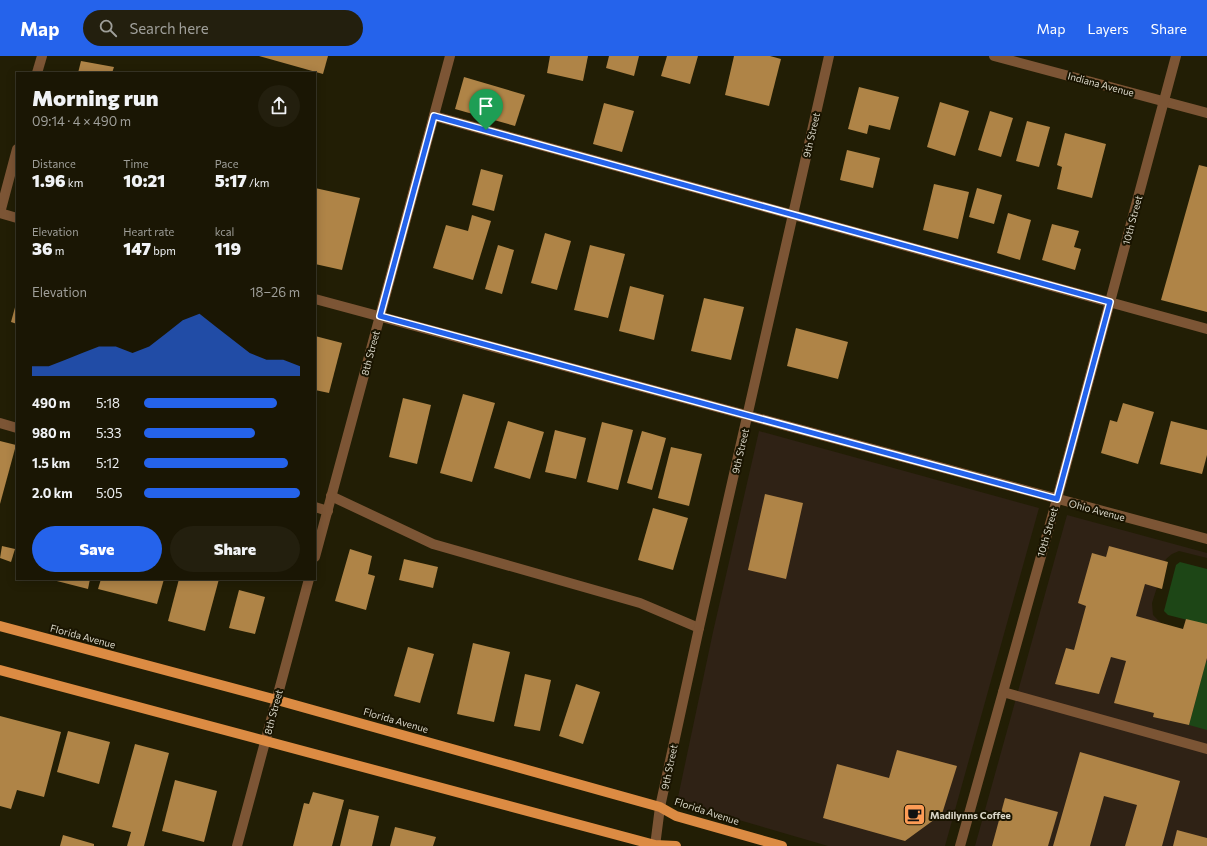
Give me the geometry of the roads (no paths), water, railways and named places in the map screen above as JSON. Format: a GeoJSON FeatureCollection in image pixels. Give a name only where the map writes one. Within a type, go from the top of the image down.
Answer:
{"type":"FeatureCollection","features":[{"type":"Feature","properties":{"kind":"main road","name":"Florida Avenue"},"geometry":{"type":"LineString","coordinates":[[0,626],[277,700],[660,807],[676,816],[782,846]]}},
{"type":"Feature","properties":{"kind":"main road"},"geometry":{"type":"LineString","coordinates":[[0,670],[655,845],[676,846]]}},
{"type":"Feature","properties":{"kind":"street"},"geometry":{"type":"LineString","coordinates":[[37,72],[42,56]]}},
{"type":"Feature","properties":{"kind":"street","name":"8th Street"},"geometry":{"type":"LineString","coordinates":[[316,554],[450,56]]}},
{"type":"Feature","properties":{"kind":"street","name":"9th Street"},"geometry":{"type":"LineString","coordinates":[[655,845],[660,807],[699,628],[829,56]]}},
{"type":"Feature","properties":{"kind":"street","name":"Indiana Avenue"},"geometry":{"type":"LineString","coordinates":[[994,56],[1207,113]]}},
{"type":"Feature","properties":{"kind":"street","name":"10th Street"},"geometry":{"type":"LineString","coordinates":[[960,846],[1057,499],[1176,56]]}},
{"type":"Feature","properties":{"kind":"street"},"geometry":{"type":"LineString","coordinates":[[434,116],[1207,329]]}},
{"type":"Feature","properties":{"kind":"street"},"geometry":{"type":"LineString","coordinates":[[16,153],[0,213],[16,218]]}},
{"type":"Feature","properties":{"kind":"street","name":"Ohio Avenue"},"geometry":{"type":"LineString","coordinates":[[316,299],[1207,539]]}},
{"type":"Feature","properties":{"kind":"street"},"geometry":{"type":"LineString","coordinates":[[0,423],[16,428]]}},
{"type":"Feature","properties":{"kind":"street"},"geometry":{"type":"LineString","coordinates":[[332,496],[433,544],[640,603],[699,628]]}},
{"type":"Feature","properties":{"kind":"street"},"geometry":{"type":"LineString","coordinates":[[316,507],[328,511]]}},
{"type":"Feature","properties":{"kind":"street","name":"8th Street"},"geometry":{"type":"LineString","coordinates":[[237,846],[309,580]]}},
{"type":"Feature","properties":{"kind":"street"},"geometry":{"type":"LineString","coordinates":[[1003,692],[1207,749]]}},
{"type":"Feature","properties":{"kind":"place","name":"Madilynns Coffee"},"geometry":{"type":"Point","coordinates":[915,815]}}]}
